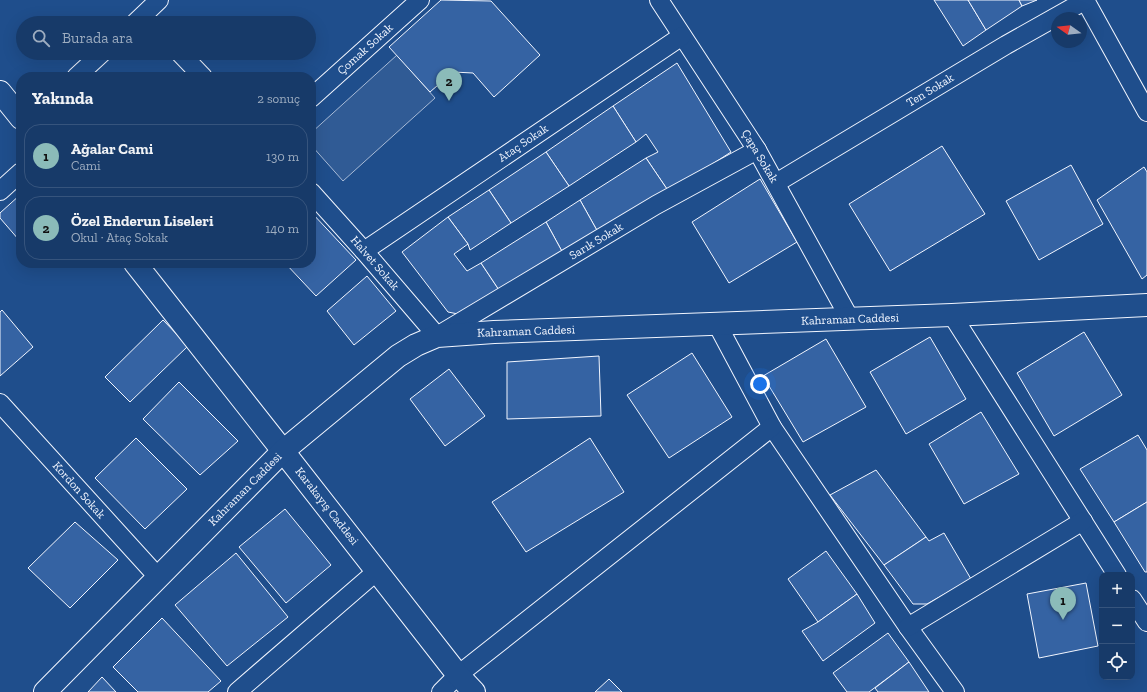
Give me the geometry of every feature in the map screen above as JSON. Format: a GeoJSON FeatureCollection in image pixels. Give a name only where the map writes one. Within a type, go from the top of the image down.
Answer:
{"type":"FeatureCollection","features":[{"type":"Feature","properties":{"kind":"street"},"geometry":{"type":"LineString","coordinates":[[146,16],[159,0]]}},
{"type":"Feature","properties":{"kind":"street","name":"Çomak Sokak"},"geometry":{"type":"LineString","coordinates":[[316,94],[420,0]]}},
{"type":"Feature","properties":{"kind":"street","name":"Çapa Sokak"},"geometry":{"type":"LineString","coordinates":[[659,0],[776,183],[850,319]]}},
{"type":"Feature","properties":{"kind":"street"},"geometry":{"type":"LineString","coordinates":[[1085,0],[1147,112]]}},
{"type":"Feature","properties":{"kind":"street","name":"Ten Sokak"},"geometry":{"type":"LineString","coordinates":[[776,183],[1006,45],[1085,0]]}},
{"type":"Feature","properties":{"kind":"street","name":"Ataç Sokak"},"geometry":{"type":"LineString","coordinates":[[364,250],[682,36]]}},
{"type":"Feature","properties":{"kind":"street"},"geometry":{"type":"LineString","coordinates":[[81,72],[94,60]]}},
{"type":"Feature","properties":{"kind":"street"},"geometry":{"type":"LineString","coordinates":[[187,60],[198,72]]}},
{"type":"Feature","properties":{"kind":"street"},"geometry":{"type":"LineString","coordinates":[[0,92],[16,112]]}},
{"type":"Feature","properties":{"kind":"street","name":"Sarık Sokak"},"geometry":{"type":"LineString","coordinates":[[437,336],[656,205],[756,150]]}},
{"type":"Feature","properties":{"kind":"street"},"geometry":{"type":"LineString","coordinates":[[0,191],[16,177]]}},
{"type":"Feature","properties":{"kind":"street","name":"Halvet Sokak"},"geometry":{"type":"LineString","coordinates":[[316,197],[364,250],[437,336]]}},
{"type":"Feature","properties":{"kind":"street","name":"Karakayış Caddesi"},"geometry":{"type":"LineString","coordinates":[[139,268],[284,451],[458,676],[474,692]]}},
{"type":"Feature","properties":{"kind":"street","name":"Kahraman Caddesi"},"geometry":{"type":"LineString","coordinates":[[45,692],[284,451],[398,356],[416,345],[437,336],[494,332],[952,315],[1147,305]]}},
{"type":"Feature","properties":{"kind":"street"},"geometry":{"type":"LineString","coordinates":[[952,315],[1115,572]]}},
{"type":"Feature","properties":{"kind":"street"},"geometry":{"type":"LineString","coordinates":[[717,324],[772,427],[908,627],[955,692]]}},
{"type":"Feature","properties":{"kind":"street","name":"Kordon Sokak"},"geometry":{"type":"LineString","coordinates":[[0,403],[158,577]]}},
{"type":"Feature","properties":{"kind":"street"},"geometry":{"type":"LineString","coordinates":[[441,692],[458,676],[772,427]]}},
{"type":"Feature","properties":{"kind":"street"},"geometry":{"type":"LineString","coordinates":[[908,627],[1083,521]]}},
{"type":"Feature","properties":{"kind":"street"},"geometry":{"type":"LineString","coordinates":[[237,692],[377,571]]}},
{"type":"Feature","properties":{"kind":"street"},"geometry":{"type":"LineString","coordinates":[[1139,602],[1147,622]]}},
{"type":"Feature","properties":{"kind":"shaded area"},"geometry":{"type":"Polygon","coordinates":[[[397,55],[435,98],[343,181],[316,151],[316,128],[397,55]]]}},
{"type":"Feature","properties":{"kind":"building"},"geometry":{"type":"Polygon","coordinates":[[[441,0],[491,1],[540,55],[494,97],[473,73],[453,72],[430,92],[389,47],[441,0]]]}},
{"type":"Feature","properties":{"kind":"building"},"geometry":{"type":"Polygon","coordinates":[[[934,0],[968,0],[986,30],[963,46],[934,0]]]}},
{"type":"Feature","properties":{"kind":"building"},"geometry":{"type":"Polygon","coordinates":[[[968,0],[1019,0],[1022,6],[986,30],[968,0]]]}},
{"type":"Feature","properties":{"kind":"building"},"geometry":{"type":"Polygon","coordinates":[[[1019,0],[1037,0],[1022,6],[1019,0]]]}},
{"type":"Feature","properties":{"kind":"building"},"geometry":{"type":"Polygon","coordinates":[[[677,63],[731,152],[669,192],[646,158],[658,152],[646,134],[636,142],[613,106],[677,63]]]}},
{"type":"Feature","properties":{"kind":"building"},"geometry":{"type":"Polygon","coordinates":[[[613,106],[636,142],[569,186],[546,152],[613,106]]]}},
{"type":"Feature","properties":{"kind":"building"},"geometry":{"type":"Polygon","coordinates":[[[942,146],[985,214],[890,271],[849,204],[942,146]]]}},
{"type":"Feature","properties":{"kind":"building"},"geometry":{"type":"Polygon","coordinates":[[[546,152],[569,186],[511,223],[489,190],[546,152]]]}},
{"type":"Feature","properties":{"kind":"building"},"geometry":{"type":"Polygon","coordinates":[[[646,158],[669,192],[599,234],[580,200],[646,158]]]}},
{"type":"Feature","properties":{"kind":"building"},"geometry":{"type":"Polygon","coordinates":[[[1071,165],[1103,224],[1039,260],[1006,201],[1071,165]]]}},
{"type":"Feature","properties":{"kind":"building"},"geometry":{"type":"Polygon","coordinates":[[[1144,167],[1147,172],[1147,275],[1142,279],[1097,200],[1144,167]]]}},
{"type":"Feature","properties":{"kind":"building"},"geometry":{"type":"Polygon","coordinates":[[[760,179],[797,242],[729,283],[692,222],[760,179]]]}},
{"type":"Feature","properties":{"kind":"building"},"geometry":{"type":"Polygon","coordinates":[[[489,190],[511,223],[470,250],[468,244],[448,217],[489,190]]]}},
{"type":"Feature","properties":{"kind":"building"},"geometry":{"type":"Polygon","coordinates":[[[16,199],[16,237],[0,218],[0,213],[16,199]]]}},
{"type":"Feature","properties":{"kind":"building"},"geometry":{"type":"Polygon","coordinates":[[[580,200],[599,234],[564,255],[546,222],[580,200]]]}},
{"type":"Feature","properties":{"kind":"building"},"geometry":{"type":"Polygon","coordinates":[[[316,217],[356,260],[316,296],[290,268],[316,268],[316,217]]]}},
{"type":"Feature","properties":{"kind":"building"},"geometry":{"type":"Polygon","coordinates":[[[448,217],[468,244],[454,254],[467,271],[481,263],[501,293],[463,315],[448,312],[402,252],[448,217]]]}},
{"type":"Feature","properties":{"kind":"building"},"geometry":{"type":"Polygon","coordinates":[[[546,222],[564,255],[501,293],[481,263],[546,222]]]}},
{"type":"Feature","properties":{"kind":"building"},"geometry":{"type":"Polygon","coordinates":[[[367,276],[396,311],[354,345],[327,311],[367,276]]]}},
{"type":"Feature","properties":{"kind":"building"},"geometry":{"type":"Polygon","coordinates":[[[2,310],[33,347],[0,376],[0,312],[2,310]]]}},
{"type":"Feature","properties":{"kind":"building"},"geometry":{"type":"Polygon","coordinates":[[[163,320],[188,346],[130,402],[105,377],[163,320]]]}},
{"type":"Feature","properties":{"kind":"building"},"geometry":{"type":"Polygon","coordinates":[[[1084,332],[1122,395],[1054,436],[1017,373],[1084,332]]]}},
{"type":"Feature","properties":{"kind":"building"},"geometry":{"type":"Polygon","coordinates":[[[930,337],[966,399],[906,434],[870,372],[930,337]]]}},
{"type":"Feature","properties":{"kind":"building"},"geometry":{"type":"Polygon","coordinates":[[[826,339],[866,407],[803,442],[763,376],[826,339]]]}},
{"type":"Feature","properties":{"kind":"building"},"geometry":{"type":"Polygon","coordinates":[[[692,353],[732,417],[669,458],[627,395],[692,353]]]}},
{"type":"Feature","properties":{"kind":"building"},"geometry":{"type":"Polygon","coordinates":[[[599,356],[601,416],[507,419],[507,362],[599,356]]]}},
{"type":"Feature","properties":{"kind":"building"},"geometry":{"type":"Polygon","coordinates":[[[449,369],[485,416],[445,446],[410,399],[449,369]]]}},
{"type":"Feature","properties":{"kind":"building"},"geometry":{"type":"Polygon","coordinates":[[[179,382],[238,441],[200,475],[143,419],[179,382]]]}},
{"type":"Feature","properties":{"kind":"building"},"geometry":{"type":"Polygon","coordinates":[[[981,412],[1019,474],[964,504],[929,444],[981,412]]]}},
{"type":"Feature","properties":{"kind":"building"},"geometry":{"type":"Polygon","coordinates":[[[1138,435],[1147,450],[1147,502],[1114,522],[1080,469],[1138,435]]]}},
{"type":"Feature","properties":{"kind":"building"},"geometry":{"type":"Polygon","coordinates":[[[136,438],[187,489],[145,529],[95,478],[136,438]]]}},
{"type":"Feature","properties":{"kind":"building"},"geometry":{"type":"Polygon","coordinates":[[[590,438],[624,492],[526,552],[492,502],[590,438]]]}},
{"type":"Feature","properties":{"kind":"building"},"geometry":{"type":"Polygon","coordinates":[[[876,470],[926,537],[884,565],[830,495],[876,470]]]}},
{"type":"Feature","properties":{"kind":"building"},"geometry":{"type":"Polygon","coordinates":[[[1147,502],[1147,572],[1145,572],[1114,522],[1147,502]]]}},
{"type":"Feature","properties":{"kind":"building"},"geometry":{"type":"Polygon","coordinates":[[[285,509],[331,565],[286,603],[239,547],[285,509]]]}},
{"type":"Feature","properties":{"kind":"building"},"geometry":{"type":"Polygon","coordinates":[[[75,522],[118,560],[70,608],[28,568],[75,522]]]}},
{"type":"Feature","properties":{"kind":"building"},"geometry":{"type":"Polygon","coordinates":[[[944,533],[971,579],[927,604],[913,604],[884,565],[926,537],[929,541],[944,533]]]}},
{"type":"Feature","properties":{"kind":"building"},"geometry":{"type":"Polygon","coordinates":[[[826,551],[857,594],[818,622],[788,579],[826,551]]]}},
{"type":"Feature","properties":{"kind":"building"},"geometry":{"type":"Polygon","coordinates":[[[236,553],[288,617],[227,666],[175,605],[236,553]]]}},
{"type":"Feature","properties":{"kind":"building"},"geometry":{"type":"Polygon","coordinates":[[[1086,583],[1098,646],[1039,658],[1027,594],[1086,583]]]}},
{"type":"Feature","properties":{"kind":"building"},"geometry":{"type":"Polygon","coordinates":[[[857,594],[875,623],[823,661],[802,631],[818,622],[857,594]]]}},
{"type":"Feature","properties":{"kind":"building"},"geometry":{"type":"Polygon","coordinates":[[[162,618],[221,681],[208,692],[138,692],[113,667],[162,618]]]}},
{"type":"Feature","properties":{"kind":"building"},"geometry":{"type":"Polygon","coordinates":[[[888,633],[909,662],[869,692],[847,692],[833,673],[888,633]]]}},
{"type":"Feature","properties":{"kind":"building"},"geometry":{"type":"Polygon","coordinates":[[[909,662],[929,692],[878,692],[875,688],[909,662]]]}},
{"type":"Feature","properties":{"kind":"building"},"geometry":{"type":"Polygon","coordinates":[[[102,677],[116,692],[88,692],[102,677]]]}},
{"type":"Feature","properties":{"kind":"building"},"geometry":{"type":"Polygon","coordinates":[[[609,679],[622,692],[595,692],[609,679]]]}},
{"type":"Feature","properties":{"kind":"place","name":"Özel Enderun Liseleri"},"geometry":{"type":"Point","coordinates":[449,101]}},
{"type":"Feature","properties":{"kind":"place","name":"Ağalar Cami"},"geometry":{"type":"Point","coordinates":[1063,620]}}]}
